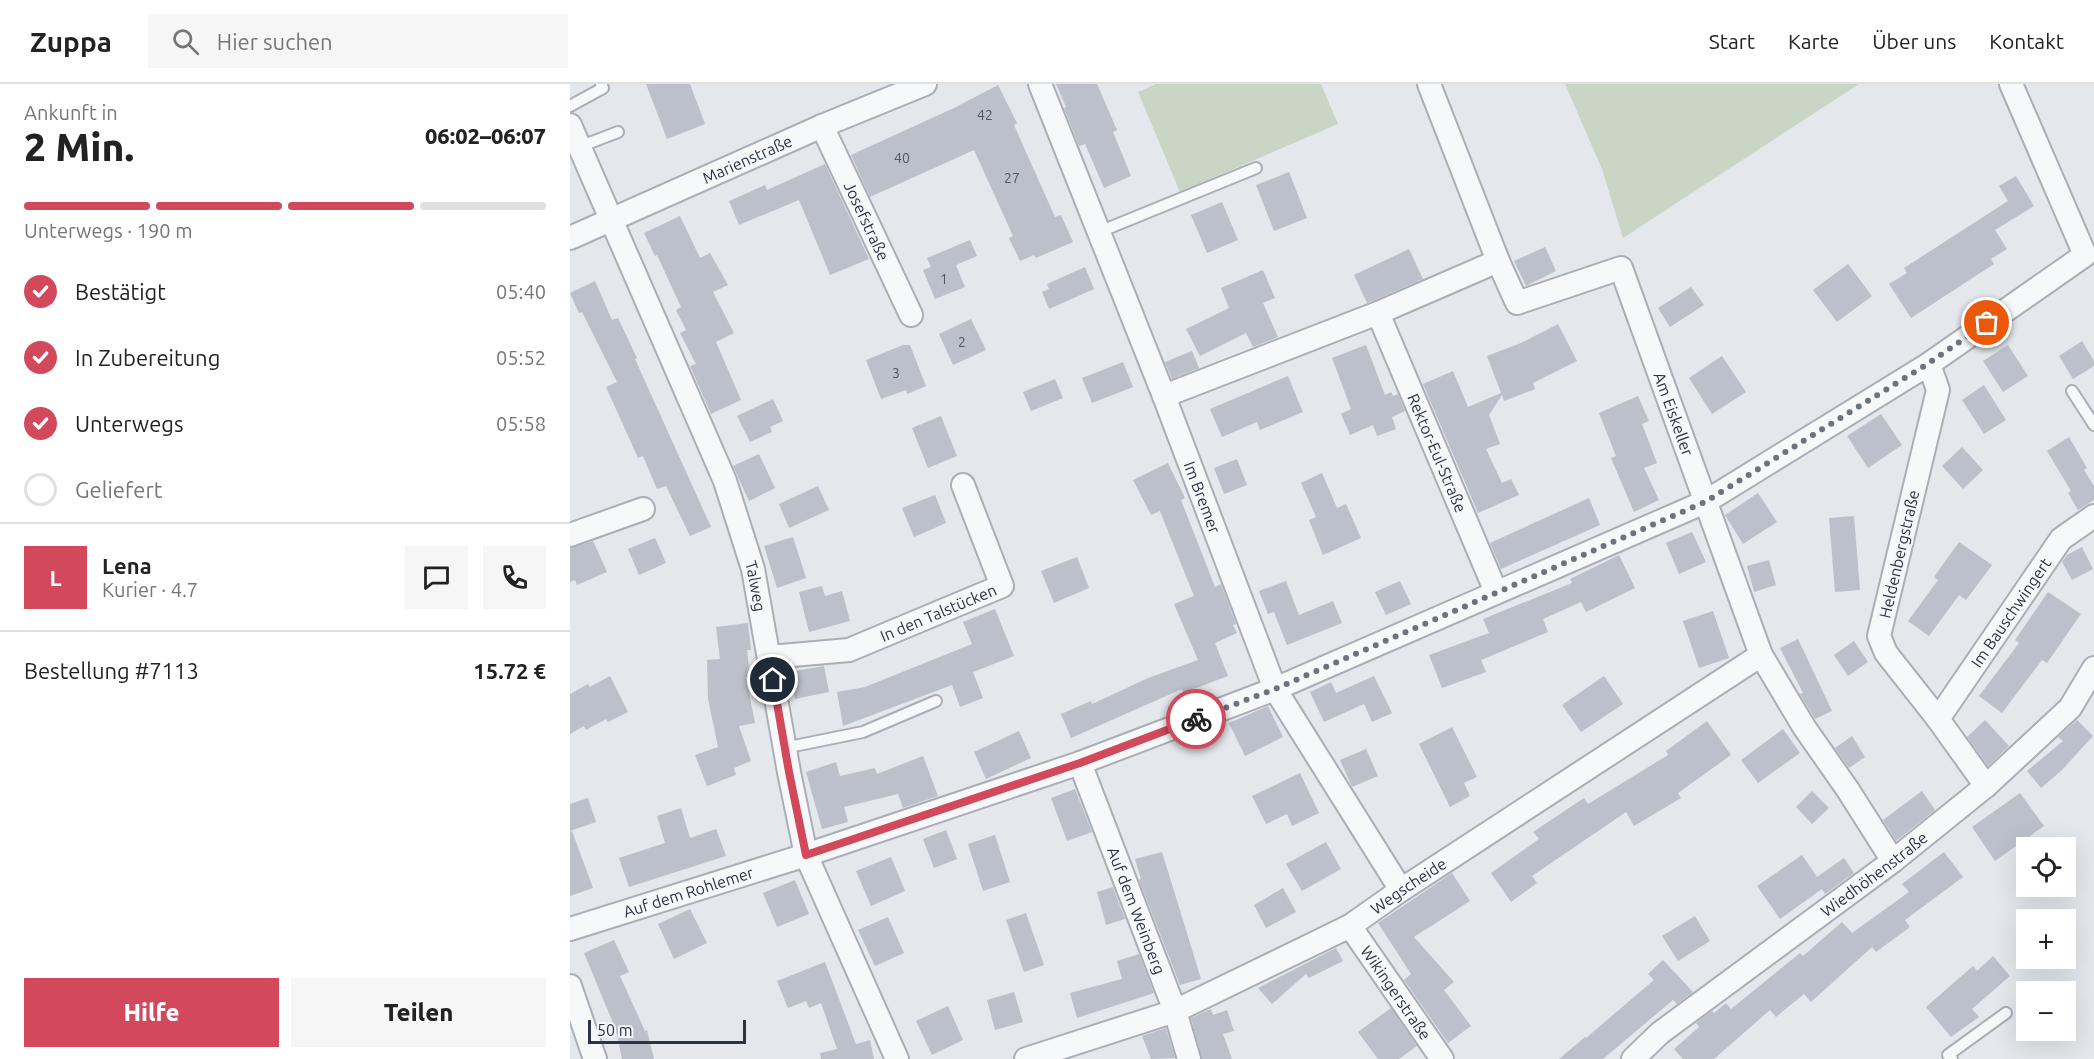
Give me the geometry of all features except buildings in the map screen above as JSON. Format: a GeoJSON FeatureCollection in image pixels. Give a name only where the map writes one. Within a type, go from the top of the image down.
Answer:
{"type":"FeatureCollection","features":[{"type":"Feature","properties":{"kind":"street","name":"Marienstraße"},"geometry":{"type":"LineString","coordinates":[[570,238],[822,126],[925,84]]}},
{"type":"Feature","properties":{"kind":"street","name":"Im Bremer"},"geometry":{"type":"LineString","coordinates":[[1040,84],[1164,396],[1275,689],[1401,890]]}},
{"type":"Feature","properties":{"kind":"street","name":"Am Eiskeller"},"geometry":{"type":"LineString","coordinates":[[1429,84],[1498,261],[1517,303],[1621,268],[1761,655],[1804,727],[1893,861]]}},
{"type":"Feature","properties":{"kind":"street","name":"Auf dem Rohlemer"},"geometry":{"type":"LineString","coordinates":[[570,929],[806,855],[1080,763],[1275,689],[1705,502],[1929,363],[2085,255],[2011,84]]}},
{"type":"Feature","properties":{"kind":"street","name":"Talweg"},"geometry":{"type":"LineString","coordinates":[[570,125],[725,481],[753,569],[784,748],[806,855],[897,1059]]}},
{"type":"Feature","properties":{"kind":"street","name":"Josefstraße"},"geometry":{"type":"LineString","coordinates":[[822,126],[911,315]]}},
{"type":"Feature","properties":{"kind":"street"},"geometry":{"type":"LineString","coordinates":[[1164,396],[1378,313],[1498,261]]}},
{"type":"Feature","properties":{"kind":"street","name":"Rektor-Eul-Straße"},"geometry":{"type":"LineString","coordinates":[[1378,313],[1496,592]]}},
{"type":"Feature","properties":{"kind":"street","name":"Heldenbergstraße"},"geometry":{"type":"LineString","coordinates":[[1929,363],[1938,390],[1879,636],[1886,653],[1938,719],[1986,786]]}},
{"type":"Feature","properties":{"kind":"street","name":"In den Talstücken"},"geometry":{"type":"LineString","coordinates":[[770,657],[849,650],[1002,586],[963,485]]}},
{"type":"Feature","properties":{"kind":"street"},"geometry":{"type":"LineString","coordinates":[[570,535],[643,508]]}},
{"type":"Feature","properties":{"kind":"street","name":"Im Bauschwingert"},"geometry":{"type":"LineString","coordinates":[[1938,719],[2061,539],[2094,516]]}},
{"type":"Feature","properties":{"kind":"street","name":"Wegscheide"},"geometry":{"type":"LineString","coordinates":[[1026,1059],[1175,1011],[1350,926],[1401,890],[1761,655]]}},
{"type":"Feature","properties":{"kind":"street","name":"Wiedhöhenstraße"},"geometry":{"type":"LineString","coordinates":[[1633,1059],[1660,1033],[1893,861],[1986,786],[2070,708],[2094,668]]}},
{"type":"Feature","properties":{"kind":"street","name":"Auf dem Weinberg"},"geometry":{"type":"LineString","coordinates":[[1080,763],[1175,1011],[1189,1059]]}},
{"type":"Feature","properties":{"kind":"street","name":"Wikingerstraße"},"geometry":{"type":"LineString","coordinates":[[1350,926],[1442,1059]]}},
{"type":"Feature","properties":{"kind":"street"},"geometry":{"type":"LineString","coordinates":[[570,986],[595,1059]]}},
{"type":"Feature","properties":{"kind":"lane"},"geometry":{"type":"LineString","coordinates":[[570,106],[603,88],[601,84]]}},
{"type":"Feature","properties":{"kind":"lane"},"geometry":{"type":"LineString","coordinates":[[579,147],[618,132]]}},
{"type":"Feature","properties":{"kind":"lane"},"geometry":{"type":"LineString","coordinates":[[1099,232],[1256,168]]}},
{"type":"Feature","properties":{"kind":"lane"},"geometry":{"type":"LineString","coordinates":[[2072,391],[2094,425]]}},
{"type":"Feature","properties":{"kind":"lane"},"geometry":{"type":"LineString","coordinates":[[784,748],[863,732],[936,701]]}},
{"type":"Feature","properties":{"kind":"lane"},"geometry":{"type":"LineString","coordinates":[[1952,1059],[1948,1055],[2006,1013]]}},
{"type":"Feature","properties":{"kind":"green space"},"geometry":{"type":"Polygon","coordinates":[[[1156,84],[1321,84],[1338,124],[1180,192],[1138,92],[1156,84]]]}},
{"type":"Feature","properties":{"kind":"green space"},"geometry":{"type":"Polygon","coordinates":[[[1565,84],[1859,84],[1623,238],[1602,169],[1565,84]]]}},
{"type":"Feature","properties":{"kind":"way so far"},"geometry":{"type":"LineString","coordinates":[[1196,719],[1275,689],[1705,502],[1929,363],[1987,323]]}},
{"type":"Feature","properties":{"kind":"route"},"geometry":{"type":"LineString","coordinates":[[773,680],[806,855],[1080,763],[1196,719]]}}]}
